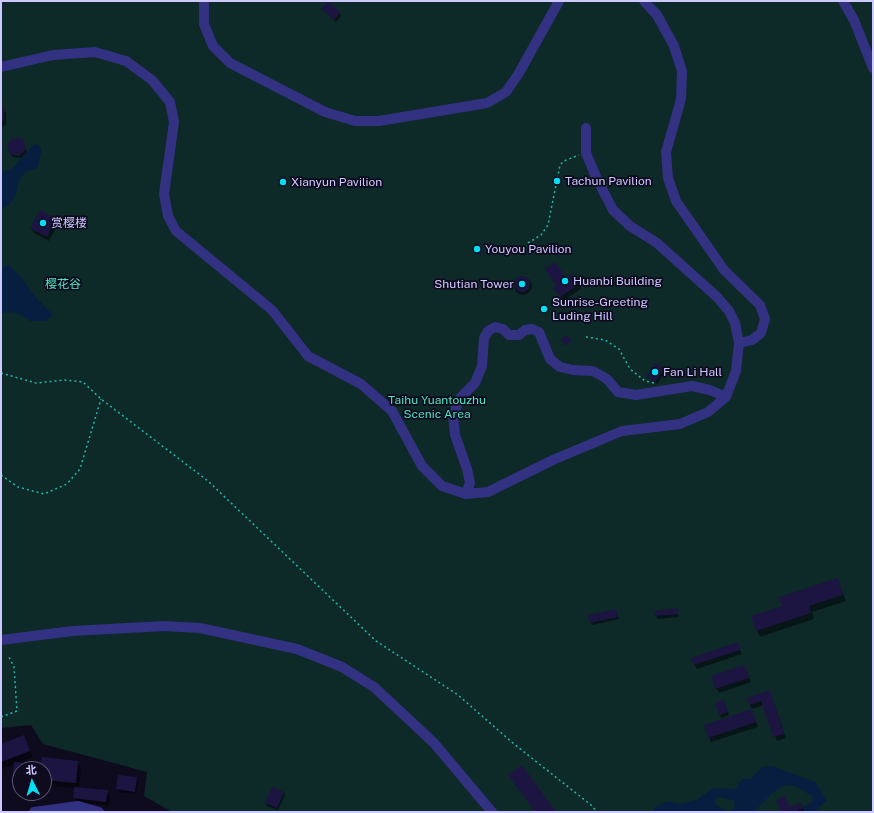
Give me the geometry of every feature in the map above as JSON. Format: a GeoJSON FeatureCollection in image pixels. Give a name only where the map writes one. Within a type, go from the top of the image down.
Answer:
{"type":"FeatureCollection","features":[{"type":"Feature","properties":{"kind":"lane"},"geometry":{"type":"LineString","coordinates":[[204,1],[204,24],[213,46],[230,63],[325,112],[355,121],[379,121],[487,103],[506,92],[519,73],[559,1]]}},
{"type":"Feature","properties":{"kind":"lane"},"geometry":{"type":"LineString","coordinates":[[644,1],[657,15],[674,46],[682,71],[681,100],[666,152],[668,178],[676,201],[724,270],[760,305],[765,319],[761,333],[752,340],[739,343]]}},
{"type":"Feature","properties":{"kind":"lane"},"geometry":{"type":"LineString","coordinates":[[844,1],[854,20],[873,68]]}},
{"type":"Feature","properties":{"kind":"lane"},"geometry":{"type":"LineString","coordinates":[[1,67],[53,55],[95,52],[126,61],[152,80],[170,102],[174,122],[164,194],[168,216],[176,231],[272,310],[308,356],[362,384],[392,410],[422,466],[442,486],[466,494],[488,492],[555,460],[622,431],[680,424],[708,412],[726,398],[736,372],[739,343],[732,317],[717,297],[656,243],[630,226],[614,210],[597,179],[586,153],[586,128]]}},
{"type":"Feature","properties":{"kind":"lane"},"geometry":{"type":"LineString","coordinates":[[466,494],[470,483],[467,469],[455,435],[453,415],[460,398],[475,382],[480,372],[482,366],[484,338],[488,331],[495,327],[503,329],[509,335],[519,335],[525,330],[532,329],[539,332],[550,359],[560,367],[593,372],[607,379],[618,392],[636,395],[692,386],[710,390],[726,398]]}},
{"type":"Feature","properties":{"kind":"lane"},"geometry":{"type":"LineString","coordinates":[[1,640],[73,631],[164,626],[200,628],[297,650],[342,667],[374,687],[434,742],[492,812]]}},
{"type":"Feature","properties":{"kind":"lane"},"geometry":{"type":"LineString","coordinates":[[34,812],[78,806],[99,812]]}},
{"type":"Feature","properties":{"kind":"path"},"geometry":{"type":"LineString","coordinates":[[528,243],[541,235],[548,225],[560,165],[564,161],[586,153]]}},
{"type":"Feature","properties":{"kind":"path"},"geometry":{"type":"LineString","coordinates":[[586,337],[605,340],[619,348],[630,369],[645,381],[660,384],[667,390]]}},
{"type":"Feature","properties":{"kind":"path"},"geometry":{"type":"LineString","coordinates":[[1,373],[36,383],[65,380],[83,382],[101,399],[208,481],[376,641],[458,695],[514,744],[591,805],[597,812]]}},
{"type":"Feature","properties":{"kind":"path"},"geometry":{"type":"LineString","coordinates":[[1,475],[18,487],[44,494],[67,484],[80,469],[101,399]]}},
{"type":"Feature","properties":{"kind":"path"},"geometry":{"type":"LineString","coordinates":[[1,717],[17,711],[14,667],[9,657]]}},
{"type":"Feature","properties":{"kind":"green space","name":"Taihu Yuantouzhu Scenic Area"},"geometry":{"type":"Polygon","coordinates":[[[1,1],[873,1],[873,812],[172,812],[144,796],[147,772],[43,744],[31,725],[1,728],[1,1]]]}},
{"type":"Feature","properties":{"kind":"water"},"geometry":{"type":"Polygon","coordinates":[[[34,144],[39,145],[42,149],[37,168],[25,172],[19,180],[16,194],[9,205],[1,209],[1,172],[11,170],[34,144]]]}},
{"type":"Feature","properties":{"kind":"water"},"geometry":{"type":"Polygon","coordinates":[[[9,265],[23,279],[32,293],[52,314],[50,318],[45,321],[30,321],[15,312],[1,313],[1,268],[9,265]]]}},
{"type":"Feature","properties":{"kind":"water"},"geometry":{"type":"Polygon","coordinates":[[[772,766],[815,782],[827,800],[814,812],[795,812],[812,802],[812,796],[795,786],[784,785],[772,793],[754,812],[653,812],[655,807],[668,801],[680,804],[697,800],[713,788],[735,789],[742,779],[750,779],[762,767],[772,766]],[[719,797],[715,800],[716,805],[727,811],[734,809],[735,805],[733,800],[719,797]]]}},
{"type":"Feature","properties":{"kind":"building"},"geometry":{"type":"Polygon","coordinates":[[[328,2],[341,12],[334,20],[321,9],[328,2]]]}},
{"type":"Feature","properties":{"kind":"building"},"geometry":{"type":"Polygon","coordinates":[[[1,106],[4,108],[4,120],[1,122],[1,106]]]}},
{"type":"Feature","properties":{"kind":"building"},"geometry":{"type":"Polygon","coordinates":[[[13,137],[23,139],[26,149],[19,156],[10,154],[7,145],[13,137]]]}},
{"type":"Feature","properties":{"kind":"building","name":"Xianyun Pavilion"},"geometry":{"type":"Polygon","coordinates":[[[281,178],[285,178],[287,182],[285,186],[281,186],[279,184],[279,180],[281,178]]]}},
{"type":"Feature","properties":{"kind":"building","name":"赏樱楼"},"geometry":{"type":"Polygon","coordinates":[[[40,210],[56,219],[47,237],[30,228],[40,210]]]}},
{"type":"Feature","properties":{"kind":"building","name":"Youyou Pavilion"},"geometry":{"type":"Polygon","coordinates":[[[475,244],[482,245],[480,255],[473,253],[475,244]]]}},
{"type":"Feature","properties":{"kind":"building","name":"Huanbi Building"},"geometry":{"type":"Polygon","coordinates":[[[555,262],[566,278],[572,274],[579,284],[560,297],[553,288],[556,286],[545,269],[555,262]]]}},
{"type":"Feature","properties":{"kind":"building","name":"Shutian Tower"},"geometry":{"type":"Polygon","coordinates":[[[519,276],[525,276],[530,281],[528,290],[525,292],[519,292],[514,287],[514,281],[519,276]]]}},
{"type":"Feature","properties":{"kind":"building"},"geometry":{"type":"Polygon","coordinates":[[[567,335],[572,341],[565,346],[561,339],[567,335]]]}},
{"type":"Feature","properties":{"kind":"building","name":"Fan Li Hall"},"geometry":{"type":"Polygon","coordinates":[[[655,363],[664,368],[655,382],[646,376],[655,363]]]}},
{"type":"Feature","properties":{"kind":"building"},"geometry":{"type":"Polygon","coordinates":[[[838,578],[843,595],[809,606],[811,613],[756,631],[751,616],[782,606],[779,597],[838,578]]]}},
{"type":"Feature","properties":{"kind":"building"},"geometry":{"type":"Polygon","coordinates":[[[678,608],[678,614],[655,616],[654,611],[678,608]]]}},
{"type":"Feature","properties":{"kind":"building"},"geometry":{"type":"Polygon","coordinates":[[[616,609],[618,617],[590,623],[588,615],[616,609]]]}},
{"type":"Feature","properties":{"kind":"building"},"geometry":{"type":"Polygon","coordinates":[[[738,642],[740,650],[694,665],[691,658],[738,642]]]}},
{"type":"Feature","properties":{"kind":"building"},"geometry":{"type":"Polygon","coordinates":[[[745,665],[749,678],[715,689],[711,676],[745,665]]]}},
{"type":"Feature","properties":{"kind":"building"},"geometry":{"type":"Polygon","coordinates":[[[770,690],[784,734],[773,737],[761,701],[749,705],[747,698],[770,690]]]}},
{"type":"Feature","properties":{"kind":"building"},"geometry":{"type":"Polygon","coordinates":[[[724,700],[728,712],[719,715],[715,703],[724,700]]]}},
{"type":"Feature","properties":{"kind":"building"},"geometry":{"type":"Polygon","coordinates":[[[752,709],[756,722],[708,738],[704,725],[752,709]]]}},
{"type":"Feature","properties":{"kind":"building"},"geometry":{"type":"Polygon","coordinates":[[[24,735],[30,751],[1,762],[1,744],[24,735]]]}},
{"type":"Feature","properties":{"kind":"building"},"geometry":{"type":"Polygon","coordinates":[[[42,757],[78,761],[76,783],[52,781],[52,761],[42,761],[42,757]]]}},
{"type":"Feature","properties":{"kind":"building"},"geometry":{"type":"Polygon","coordinates":[[[522,765],[556,812],[535,812],[508,775],[522,765]]]}},
{"type":"Feature","properties":{"kind":"building"},"geometry":{"type":"Polygon","coordinates":[[[118,775],[137,777],[135,792],[116,789],[118,775]]]}},
{"type":"Feature","properties":{"kind":"building"},"geometry":{"type":"Polygon","coordinates":[[[74,787],[108,790],[106,802],[73,798],[74,787]]]}},
{"type":"Feature","properties":{"kind":"building"},"geometry":{"type":"Polygon","coordinates":[[[272,787],[284,792],[277,808],[265,803],[272,787]]]}},
{"type":"Feature","properties":{"kind":"building"},"geometry":{"type":"Polygon","coordinates":[[[785,796],[790,807],[801,802],[803,808],[794,812],[781,812],[776,800],[785,796]]]}},
{"type":"Feature","properties":{"kind":"place","name":"Tachun Pavilion"},"geometry":{"type":"Point","coordinates":[557,181]}},
{"type":"Feature","properties":{"kind":"place","name":"Xianyun Pavilion"},"geometry":{"type":"Point","coordinates":[283,182]}},
{"type":"Feature","properties":{"kind":"place","name":"赏樱楼"},"geometry":{"type":"Point","coordinates":[43,223]}},
{"type":"Feature","properties":{"kind":"place","name":"Youyou Pavilion"},"geometry":{"type":"Point","coordinates":[477,249]}},
{"type":"Feature","properties":{"kind":"place","name":"Huanbi Building"},"geometry":{"type":"Point","coordinates":[565,281]}},
{"type":"Feature","properties":{"kind":"place","name":"Shutian Tower"},"geometry":{"type":"Point","coordinates":[522,284]}},
{"type":"Feature","properties":{"kind":"place","name":"Sunrise-Greeting Luding Hill"},"geometry":{"type":"Point","coordinates":[544,309]}},
{"type":"Feature","properties":{"kind":"place","name":"Fan Li Hall"},"geometry":{"type":"Point","coordinates":[655,372]}},
{"type":"Feature","properties":{"kind":"park label","name":"樱花谷"},"geometry":{"type":"Point","coordinates":[63,284]}}]}
